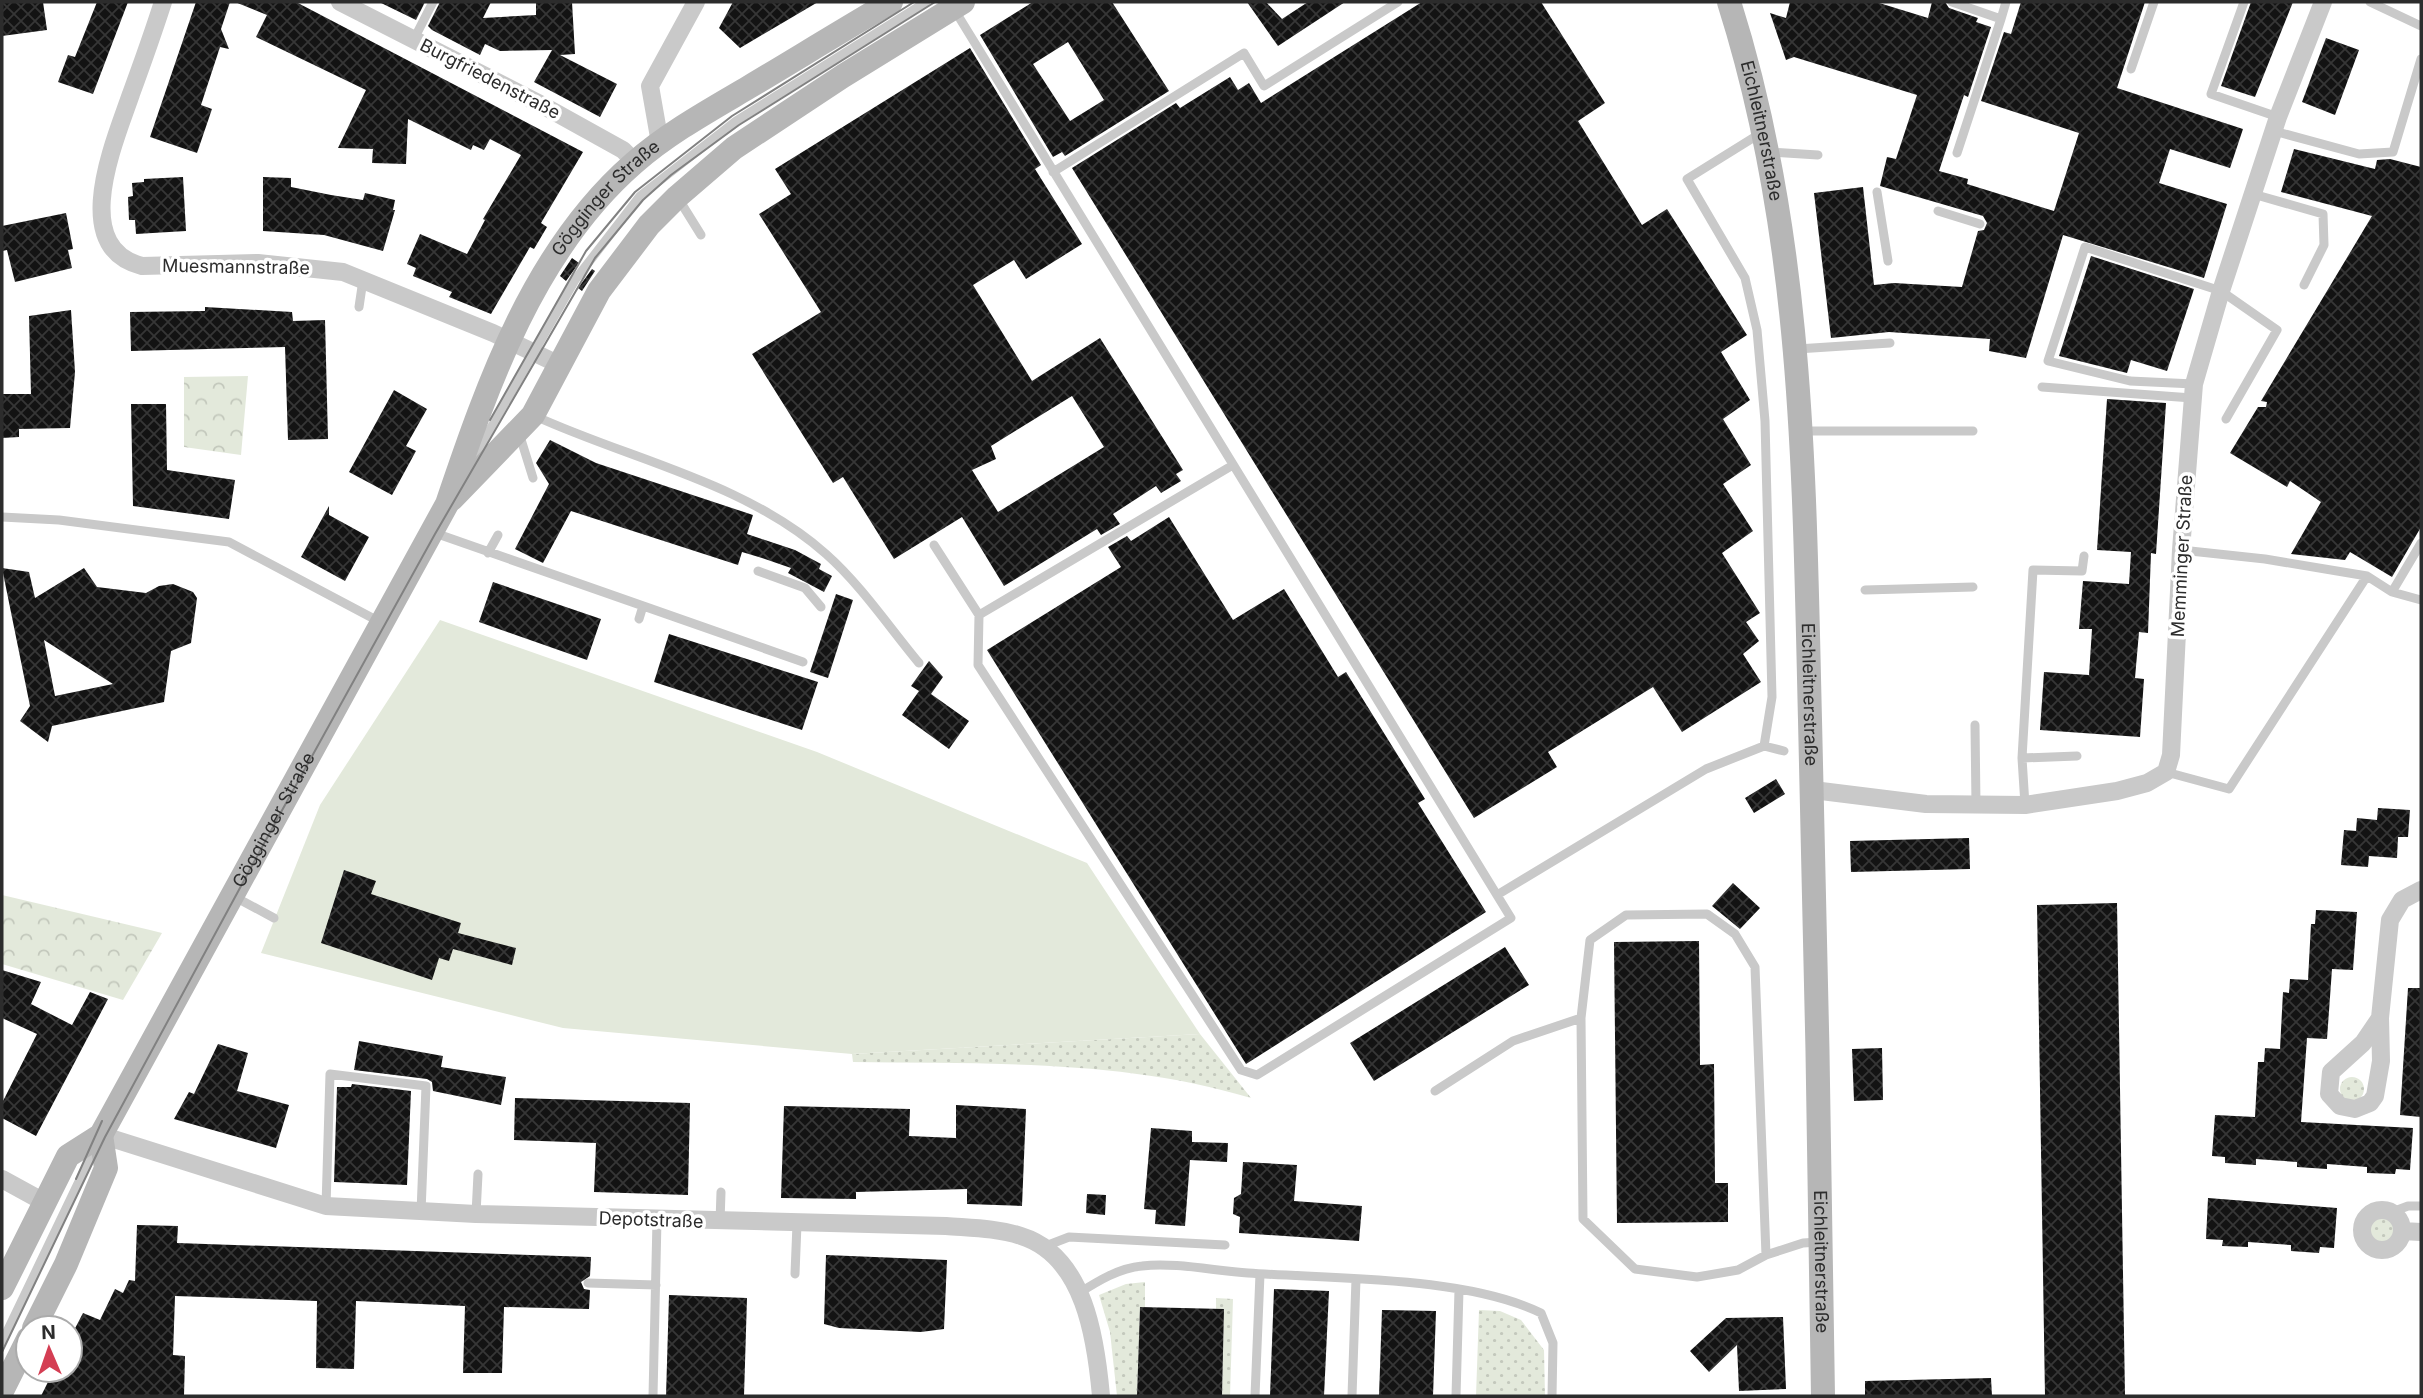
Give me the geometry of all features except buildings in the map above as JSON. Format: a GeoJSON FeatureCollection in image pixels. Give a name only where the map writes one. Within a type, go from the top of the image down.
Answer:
{"type":"FeatureCollection","features":[{"type":"Feature","properties":{"kind":"main road","name":"Gögginger Straße"},"geometry":{"type":"LineString","coordinates":[[2,1288],[68,1156],[101,1135],[447,504],[481,400],[547,267],[585,213],[635,162],[660,143],[891,2]]}},
{"type":"Feature","properties":{"kind":"main road","name":"Eichleitnerstraße"},"geometry":{"type":"LineString","coordinates":[[1729,2],[1752,75],[1780,213],[1801,431],[1813,790],[1823,1396]]}},
{"type":"Feature","properties":{"kind":"main road","name":"Gögginger Straße"},"geometry":{"type":"LineString","coordinates":[[447,504],[526,423],[599,291],[649,225],[677,197],[734,148],[958,5]]}},
{"type":"Feature","properties":{"kind":"main road"},"geometry":{"type":"LineString","coordinates":[[41,1314],[66,1264],[106,1168],[101,1135]]}},
{"type":"Feature","properties":{"kind":"main road"},"geometry":{"type":"LineString","coordinates":[[2,1391],[14,1367]]}},
{"type":"Feature","properties":{"kind":"street","name":"Muesmannstraße"},"geometry":{"type":"LineString","coordinates":[[163,2],[107,163],[101,194],[103,217],[116,253],[128,262],[142,266],[220,263],[293,265],[335,271],[510,341],[560,365]]}},
{"type":"Feature","properties":{"kind":"street","name":"Burgfriedenstraße"},"geometry":{"type":"LineString","coordinates":[[340,2],[542,105],[623,150],[635,162]]}},
{"type":"Feature","properties":{"kind":"street"},"geometry":{"type":"LineString","coordinates":[[660,143],[650,86],[696,2]]}},
{"type":"Feature","properties":{"kind":"street","name":"Memminger Straße"},"geometry":{"type":"LineString","coordinates":[[2166,772],[2171,755],[2181,550],[2193,391],[2221,292],[2276,124],[2323,2]]}},
{"type":"Feature","properties":{"kind":"street"},"geometry":{"type":"LineString","coordinates":[[1813,790],[1926,804],[2025,805],[2117,791],[2147,783],[2166,772]]}},
{"type":"Feature","properties":{"kind":"street"},"geometry":{"type":"LineString","coordinates":[[2381,1018],[2363,1043],[2331,1072],[2329,1094],[2340,1106],[2355,1109],[2363,1107],[2375,1096],[2381,1060],[2381,1018],[2390,920],[2402,900],[2421,890]]}},
{"type":"Feature","properties":{"kind":"street","name":"Depotstraße"},"geometry":{"type":"LineString","coordinates":[[101,1135],[326,1206],[476,1214],[999,1230],[1023,1237],[1043,1247],[1063,1267],[1079,1293],[1089,1317],[1101,1396]]}},
{"type":"Feature","properties":{"kind":"street"},"geometry":{"type":"LineString","coordinates":[[2,1179],[44,1202]]}},
{"type":"Feature","properties":{"kind":"street"},"geometry":{"type":"LineString","coordinates":[[2379,1210],[2392,1212],[2400,1221],[2402,1231],[2395,1245],[2384,1250],[2371,1247],[2363,1236],[2367,1216],[2379,1210]]}},
{"type":"Feature","properties":{"kind":"street"},"geometry":{"type":"LineString","coordinates":[[2402,1231],[2421,1231]]}},
{"type":"Feature","properties":{"kind":"lane"},"geometry":{"type":"LineString","coordinates":[[414,39],[433,2]]}},
{"type":"Feature","properties":{"kind":"lane"},"geometry":{"type":"LineString","coordinates":[[447,504],[591,255],[640,196],[736,121],[926,2]]}},
{"type":"Feature","properties":{"kind":"lane"},"geometry":{"type":"LineString","coordinates":[[1054,172],[1244,53],[1264,86],[1398,2]]}},
{"type":"Feature","properties":{"kind":"lane"},"geometry":{"type":"LineString","coordinates":[[1952,2],[2001,19]]}},
{"type":"Feature","properties":{"kind":"lane"},"geometry":{"type":"LineString","coordinates":[[1957,153],[2006,2]]}},
{"type":"Feature","properties":{"kind":"lane"},"geometry":{"type":"LineString","coordinates":[[2131,69],[2154,2]]}},
{"type":"Feature","properties":{"kind":"lane"},"geometry":{"type":"LineString","coordinates":[[2244,2],[2211,94],[2276,124],[2359,153],[2393,152],[2421,59]]}},
{"type":"Feature","properties":{"kind":"lane"},"geometry":{"type":"LineString","coordinates":[[2370,2],[2421,26]]}},
{"type":"Feature","properties":{"kind":"lane"},"geometry":{"type":"LineString","coordinates":[[934,545],[979,615],[978,665],[1241,1070],[1257,1075],[1267,1072],[1511,918],[1054,172],[958,5]]}},
{"type":"Feature","properties":{"kind":"lane"},"geometry":{"type":"LineString","coordinates":[[1764,747],[1772,697],[1765,421],[1756,330],[1745,278],[1687,179],[1767,141],[1818,155]]}},
{"type":"Feature","properties":{"kind":"lane"},"geometry":{"type":"LineString","coordinates":[[1877,192],[1888,261]]}},
{"type":"Feature","properties":{"kind":"lane"},"geometry":{"type":"LineString","coordinates":[[2253,194],[2323,214],[2323,245],[2304,285]]}},
{"type":"Feature","properties":{"kind":"lane"},"geometry":{"type":"LineString","coordinates":[[677,197],[701,235]]}},
{"type":"Feature","properties":{"kind":"lane"},"geometry":{"type":"LineString","coordinates":[[1938,211],[1980,224]]}},
{"type":"Feature","properties":{"kind":"lane"},"geometry":{"type":"LineString","coordinates":[[2193,391],[2130,381],[2048,361],[2085,247],[2221,292],[2277,330],[2226,419]]}},
{"type":"Feature","properties":{"kind":"lane"},"geometry":{"type":"LineString","coordinates":[[359,307],[363,280]]}},
{"type":"Feature","properties":{"kind":"lane"},"geometry":{"type":"LineString","coordinates":[[1795,349],[1890,343]]}},
{"type":"Feature","properties":{"kind":"lane"},"geometry":{"type":"LineString","coordinates":[[2042,387],[2193,391]]}},
{"type":"Feature","properties":{"kind":"lane"},"geometry":{"type":"LineString","coordinates":[[533,478],[526,446],[526,423],[705,483],[774,516],[827,554],[919,663]]}},
{"type":"Feature","properties":{"kind":"lane"},"geometry":{"type":"LineString","coordinates":[[1801,431],[1973,431]]}},
{"type":"Feature","properties":{"kind":"lane"},"geometry":{"type":"LineString","coordinates":[[979,615],[1233,466]]}},
{"type":"Feature","properties":{"kind":"lane"},"geometry":{"type":"LineString","coordinates":[[2,517],[59,515],[229,542],[380,622]]}},
{"type":"Feature","properties":{"kind":"lane"},"geometry":{"type":"LineString","coordinates":[[431,531],[488,554],[753,640],[803,662]]}},
{"type":"Feature","properties":{"kind":"lane"},"geometry":{"type":"LineString","coordinates":[[488,554],[498,535]]}},
{"type":"Feature","properties":{"kind":"lane"},"geometry":{"type":"LineString","coordinates":[[2392,592],[2421,543]]}},
{"type":"Feature","properties":{"kind":"lane"},"geometry":{"type":"LineString","coordinates":[[2181,550],[2265,559],[2367,576],[2392,592],[2421,600]]}},
{"type":"Feature","properties":{"kind":"lane"},"geometry":{"type":"LineString","coordinates":[[2025,805],[2022,758],[2033,570],[2082,571],[2084,556]]}},
{"type":"Feature","properties":{"kind":"lane"},"geometry":{"type":"LineString","coordinates":[[758,571],[774,580],[805,588],[821,607]]}},
{"type":"Feature","properties":{"kind":"lane"},"geometry":{"type":"LineString","coordinates":[[2166,772],[2229,789],[2367,576]]}},
{"type":"Feature","properties":{"kind":"lane"},"geometry":{"type":"LineString","coordinates":[[1865,590],[1973,587]]}},
{"type":"Feature","properties":{"kind":"lane"},"geometry":{"type":"LineString","coordinates":[[639,619],[643,606]]}},
{"type":"Feature","properties":{"kind":"lane"},"geometry":{"type":"LineString","coordinates":[[1975,725],[1976,806]]}},
{"type":"Feature","properties":{"kind":"lane"},"geometry":{"type":"LineString","coordinates":[[1497,895],[1706,769],[1764,747],[1784,751]]}},
{"type":"Feature","properties":{"kind":"lane"},"geometry":{"type":"LineString","coordinates":[[2022,758],[2077,756]]}},
{"type":"Feature","properties":{"kind":"lane"},"geometry":{"type":"LineString","coordinates":[[231,894],[274,918]]}},
{"type":"Feature","properties":{"kind":"lane"},"geometry":{"type":"LineString","coordinates":[[1766,1255],[1755,967],[1735,934],[1707,914],[1626,915],[1590,940],[1581,1018],[1583,1219],[1635,1269],[1697,1278],[1738,1270],[1766,1255],[1803,1243],[1820,1242]]}},
{"type":"Feature","properties":{"kind":"lane"},"geometry":{"type":"LineString","coordinates":[[1435,1091],[1513,1041],[1581,1018]]}},
{"type":"Feature","properties":{"kind":"lane"},"geometry":{"type":"LineString","coordinates":[[326,1206],[330,1074],[426,1086],[421,1212]]}},
{"type":"Feature","properties":{"kind":"lane"},"geometry":{"type":"LineString","coordinates":[[2,1342],[101,1135]]}},
{"type":"Feature","properties":{"kind":"lane"},"geometry":{"type":"LineString","coordinates":[[476,1214],[478,1174]]}},
{"type":"Feature","properties":{"kind":"lane"},"geometry":{"type":"LineString","coordinates":[[720,1222],[721,1192]]}},
{"type":"Feature","properties":{"kind":"lane"},"geometry":{"type":"LineString","coordinates":[[2392,1212],[2408,1206],[2421,1206]]}},
{"type":"Feature","properties":{"kind":"lane"},"geometry":{"type":"LineString","coordinates":[[653,1396],[657,1220]]}},
{"type":"Feature","properties":{"kind":"lane"},"geometry":{"type":"LineString","coordinates":[[795,1274],[797,1224]]}},
{"type":"Feature","properties":{"kind":"lane"},"geometry":{"type":"LineString","coordinates":[[1043,1247],[1069,1237],[1225,1245]]}},
{"type":"Feature","properties":{"kind":"lane"},"geometry":{"type":"LineString","coordinates":[[1079,1293],[1097,1281],[1142,1266],[1356,1279],[1459,1290],[1512,1299],[1541,1313],[1553,1343],[1552,1396]]}},
{"type":"Feature","properties":{"kind":"lane"},"geometry":{"type":"LineString","coordinates":[[1255,1396],[1260,1274]]}},
{"type":"Feature","properties":{"kind":"lane"},"geometry":{"type":"LineString","coordinates":[[1352,1396],[1356,1279]]}},
{"type":"Feature","properties":{"kind":"lane"},"geometry":{"type":"LineString","coordinates":[[588,1283],[656,1285]]}},
{"type":"Feature","properties":{"kind":"lane"},"geometry":{"type":"LineString","coordinates":[[1456,1396],[1459,1290]]}},
{"type":"Feature","properties":{"kind":"green space"},"geometry":{"type":"Polygon","coordinates":[[[248,376],[241,455],[184,447],[184,377],[248,376]]]}},
{"type":"Feature","properties":{"kind":"green space"},"geometry":{"type":"Polygon","coordinates":[[[440,620],[817,752],[1087,863],[1200,1034],[852,1054],[563,1028],[261,953],[320,805],[440,620]]]}},
{"type":"Feature","properties":{"kind":"green space"},"geometry":{"type":"Polygon","coordinates":[[[2,895],[162,933],[123,1000],[2,964],[2,895]]]}},
{"type":"Feature","properties":{"kind":"green space"},"geometry":{"type":"Polygon","coordinates":[[[1200,1034],[1251,1098],[1203,1085],[1104,1070],[1003,1064],[853,1062],[852,1054],[1200,1034]]]}},
{"type":"Feature","properties":{"kind":"green space"},"geometry":{"type":"Polygon","coordinates":[[[2352,1077],[2363,1084],[2364,1089],[2357,1100],[2352,1101],[2341,1094],[2340,1089],[2347,1078],[2352,1077]]]}},
{"type":"Feature","properties":{"kind":"green space"},"geometry":{"type":"Polygon","coordinates":[[[2382,1218],[2390,1222],[2394,1230],[2390,1238],[2382,1242],[2374,1238],[2370,1230],[2374,1222],[2382,1218]]]}},
{"type":"Feature","properties":{"kind":"green space"},"geometry":{"type":"Polygon","coordinates":[[[1145,1282],[1145,1307],[1140,1307],[1137,1396],[1117,1396],[1110,1332],[1099,1295],[1126,1284],[1145,1282]]]}},
{"type":"Feature","properties":{"kind":"green space"},"geometry":{"type":"Polygon","coordinates":[[[1216,1298],[1233,1299],[1230,1396],[1222,1396],[1224,1310],[1216,1309],[1216,1298]]]}},
{"type":"Feature","properties":{"kind":"green space"},"geometry":{"type":"Polygon","coordinates":[[[1479,1310],[1500,1311],[1521,1320],[1544,1350],[1545,1396],[1476,1396],[1479,1310]]]}},
{"type":"Feature","properties":{"kind":"tram line"},"geometry":{"type":"LineString","coordinates":[[490,420],[586,251],[635,192],[732,116],[914,2]]}},
{"type":"Feature","properties":{"kind":"tram line"},"geometry":{"type":"LineString","coordinates":[[2,1352],[105,1137],[280,814],[435,534],[595,258],[643,200],[671,175],[739,125],[935,2]]}},
{"type":"Feature","properties":{"kind":"tram line"},"geometry":{"type":"LineString","coordinates":[[76,1179],[102,1121]]}}]}
